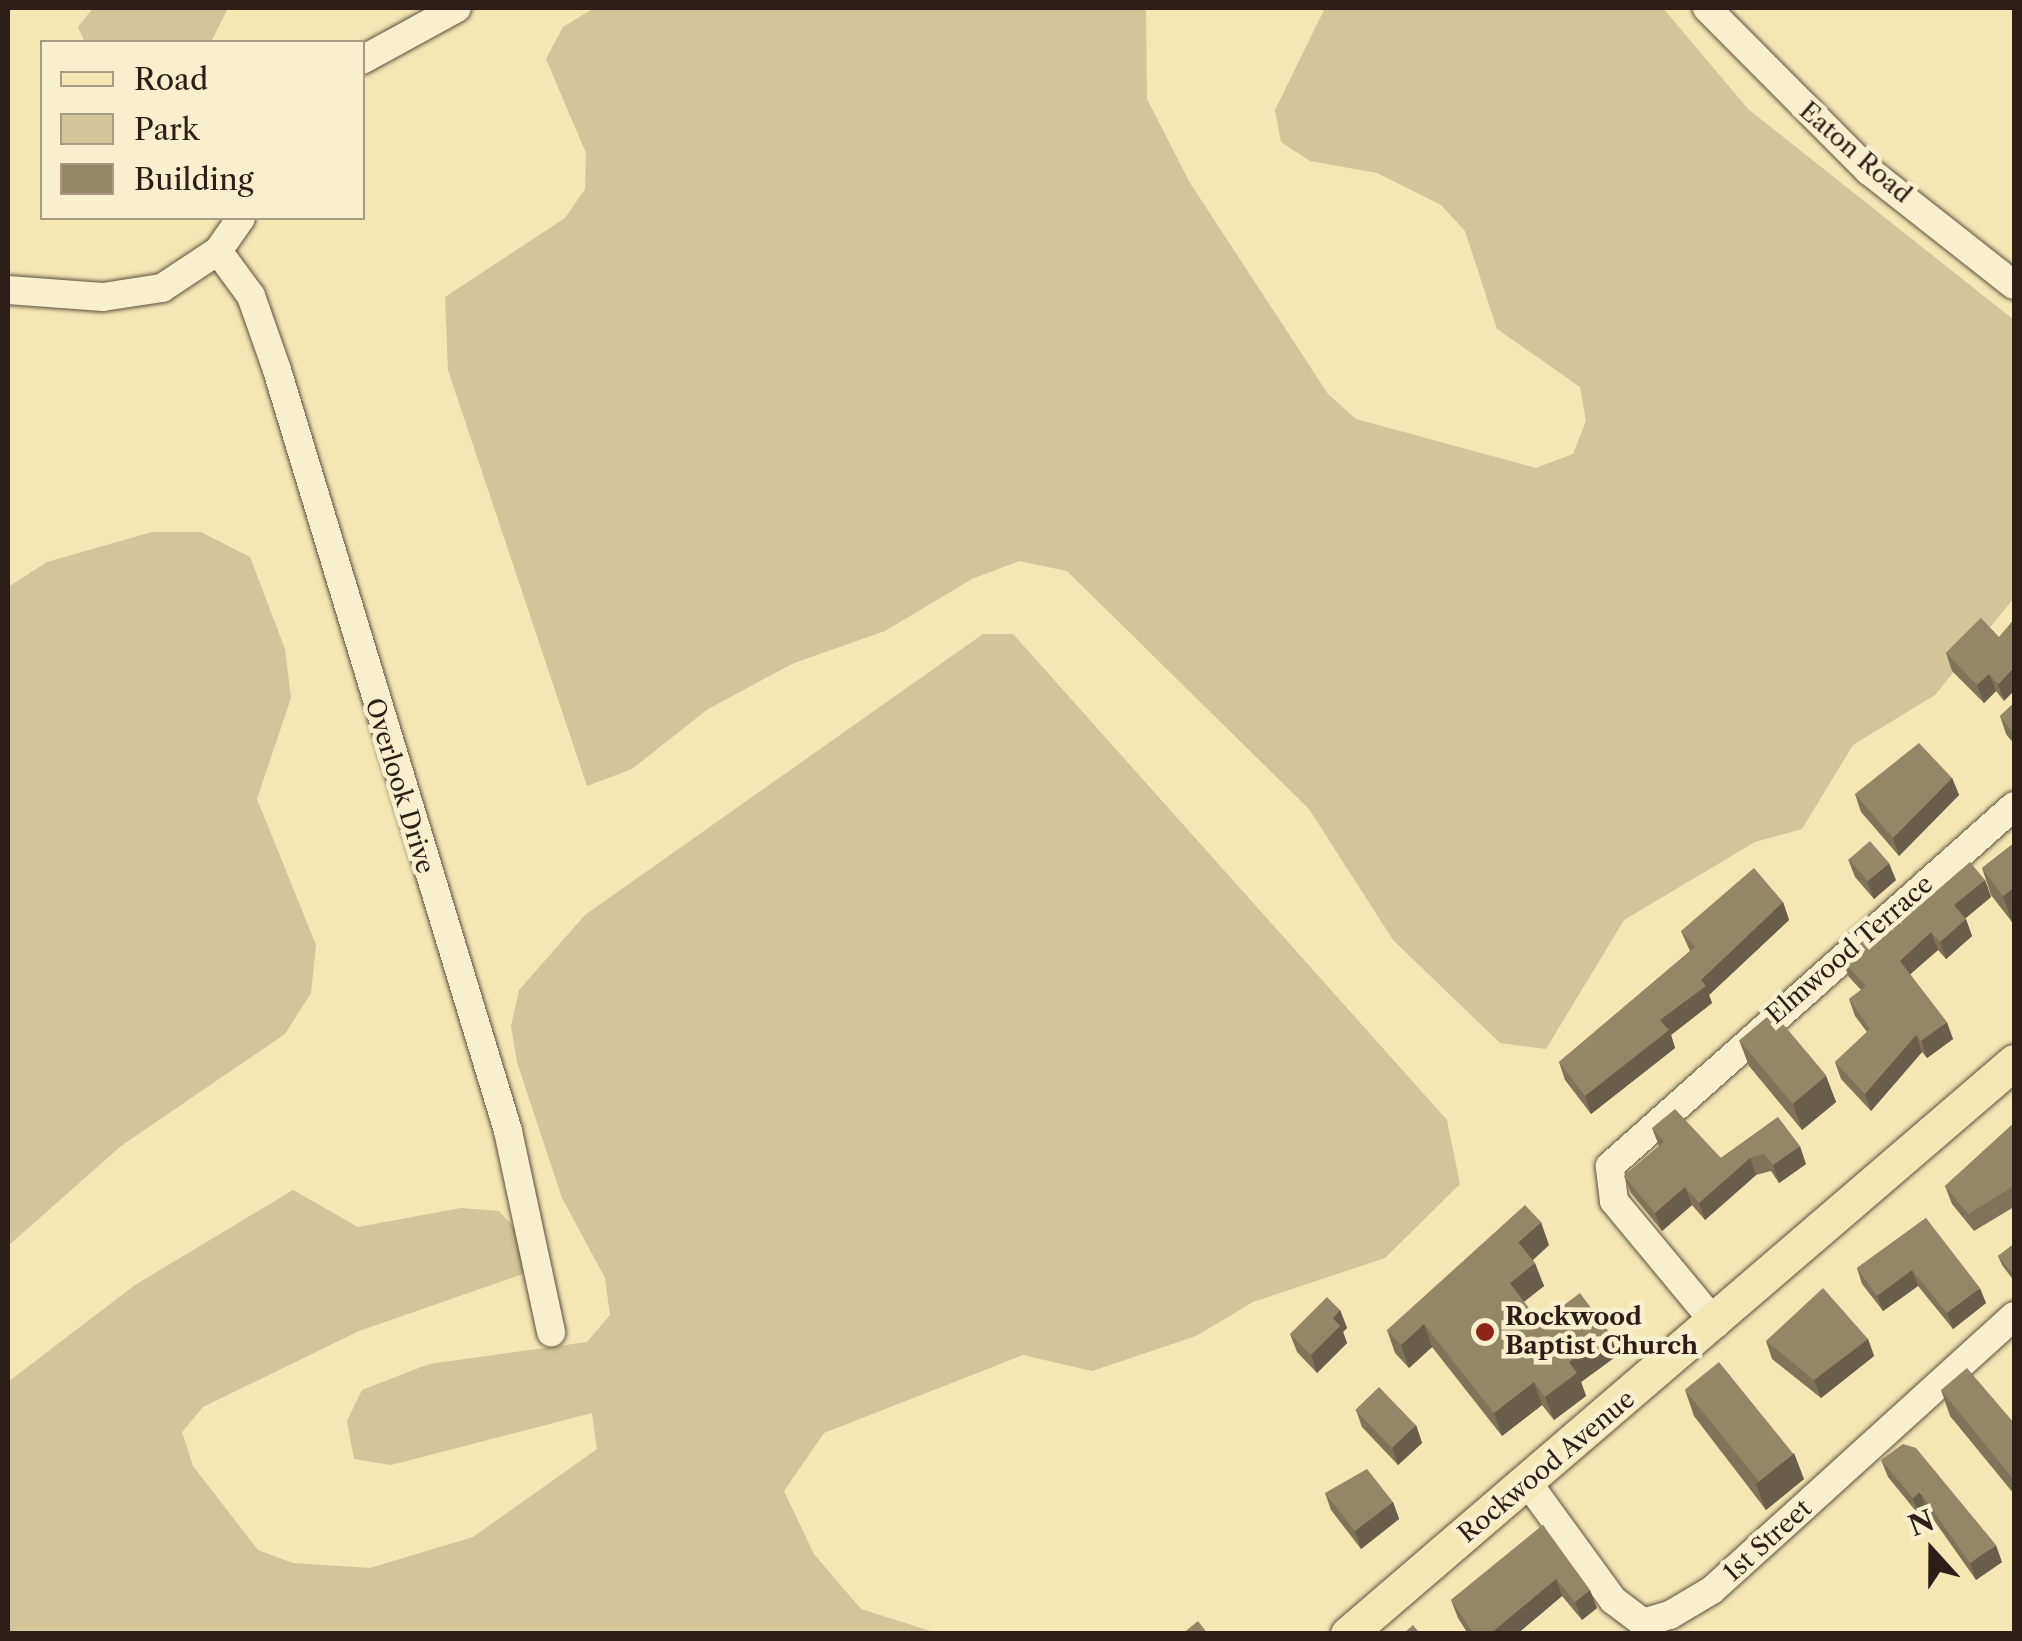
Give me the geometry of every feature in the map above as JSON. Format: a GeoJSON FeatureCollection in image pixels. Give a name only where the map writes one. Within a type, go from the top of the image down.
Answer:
{"type":"FeatureCollection","features":[{"type":"Feature","properties":{"kind":"main road","name":"Rockwood Avenue"},"geometry":{"type":"LineString","coordinates":[[1348,1634],[1716,1324],[2014,1062]]}},
{"type":"Feature","properties":{"kind":"street"},"geometry":{"type":"LineString","coordinates":[[365,58],[457,8]]}},
{"type":"Feature","properties":{"kind":"street","name":"Eaton Road"},"geometry":{"type":"LineString","coordinates":[[1707,8],[1869,171],[2014,285]]}},
{"type":"Feature","properties":{"kind":"street"},"geometry":{"type":"LineString","coordinates":[[8,290],[131,295],[162,288],[218,251],[240,220]]}},
{"type":"Feature","properties":{"kind":"street","name":"Overlook Drive"},"geometry":{"type":"LineString","coordinates":[[218,251],[251,296],[272,353],[508,1131],[552,1332]]}},
{"type":"Feature","properties":{"kind":"street","name":"Elmwood Terrace"},"geometry":{"type":"LineString","coordinates":[[1716,1324],[1614,1201],[1610,1166],[2014,806]]}},
{"type":"Feature","properties":{"kind":"street","name":"1st Street"},"geometry":{"type":"LineString","coordinates":[[1528,1483],[1614,1600],[1645,1628],[1712,1590],[2014,1316]]}},
{"type":"Feature","properties":{"kind":"green space"},"geometry":{"type":"Polygon","coordinates":[[[93,8],[228,8],[212,40],[84,40],[78,27],[93,8]]]}},
{"type":"Feature","properties":{"kind":"green space"},"geometry":{"type":"Polygon","coordinates":[[[594,8],[1146,8],[1147,99],[1190,183],[1328,394],[1356,419],[1536,468],[1573,454],[1586,421],[1580,387],[1497,329],[1465,231],[1441,205],[1377,173],[1310,161],[1281,142],[1275,110],[1325,8],[1663,8],[1748,109],[2014,320],[2014,598],[1935,695],[1853,745],[1802,829],[1755,842],[1624,920],[1546,1049],[1500,1043],[1393,940],[1309,809],[1067,571],[1019,561],[972,579],[885,631],[794,663],[708,709],[632,769],[587,786],[448,370],[445,297],[565,218],[585,189],[586,153],[546,59],[563,27],[594,8]]]}},
{"type":"Feature","properties":{"kind":"green space"},"geometry":{"type":"Polygon","coordinates":[[[152,532],[201,532],[250,557],[285,649],[291,698],[257,799],[316,945],[311,993],[285,1034],[121,1146],[8,1246],[8,587],[47,562],[152,532]]]}},
{"type":"Feature","properties":{"kind":"green space"},"geometry":{"type":"Polygon","coordinates":[[[983,634],[1013,634],[1447,1120],[1460,1184],[1385,1258],[1253,1302],[1196,1336],[1092,1371],[1023,1355],[824,1433],[784,1491],[814,1554],[861,1609],[937,1633],[8,1634],[8,1382],[135,1285],[293,1190],[358,1227],[461,1208],[499,1211],[524,1238],[523,1274],[359,1331],[203,1407],[182,1432],[193,1466],[258,1550],[293,1563],[370,1568],[473,1537],[597,1449],[592,1413],[391,1465],[354,1459],[347,1421],[362,1390],[429,1364],[587,1342],[610,1315],[605,1278],[562,1198],[517,1062],[511,1026],[519,990],[585,915],[983,634]]]}},
{"type":"Feature","properties":{"kind":"building"},"geometry":{"type":"Polygon","coordinates":[[[1981,618],[1999,637],[2014,619],[2014,667],[1998,684],[1989,674],[1977,685],[1946,653],[1981,618]]]}},
{"type":"Feature","properties":{"kind":"building"},"geometry":{"type":"Polygon","coordinates":[[[2014,703],[2014,734],[2000,716],[2014,703]]]}},
{"type":"Feature","properties":{"kind":"building"},"geometry":{"type":"Polygon","coordinates":[[[1919,743],[1952,778],[1893,838],[1855,794],[1919,743]]]}},
{"type":"Feature","properties":{"kind":"building"},"geometry":{"type":"Polygon","coordinates":[[[1870,841],[1889,863],[1868,881],[1849,859],[1870,841]]]}},
{"type":"Feature","properties":{"kind":"building"},"geometry":{"type":"Polygon","coordinates":[[[2014,843],[2014,888],[2003,896],[1982,868],[2014,843]]]}},
{"type":"Feature","properties":{"kind":"building"},"geometry":{"type":"Polygon","coordinates":[[[1970,862],[1985,880],[1954,905],[1966,919],[1940,942],[1931,932],[1900,961],[1947,1022],[1921,1041],[1916,1035],[1865,1094],[1835,1062],[1870,1029],[1849,999],[1866,986],[1842,960],[1863,941],[1869,949],[1970,862]]]}},
{"type":"Feature","properties":{"kind":"building"},"geometry":{"type":"Polygon","coordinates":[[[1754,868],[1783,902],[1701,980],[1706,986],[1660,1020],[1669,1030],[1585,1096],[1559,1062],[1695,947],[1681,931],[1754,868]]]}},
{"type":"Feature","properties":{"kind":"building"},"geometry":{"type":"Polygon","coordinates":[[[1773,1012],[1826,1076],[1793,1104],[1739,1040],[1773,1012]]]}},
{"type":"Feature","properties":{"kind":"building"},"geometry":{"type":"Polygon","coordinates":[[[1675,1109],[1721,1158],[1778,1117],[1800,1146],[1773,1165],[1764,1154],[1750,1158],[1699,1203],[1685,1187],[1655,1213],[1624,1176],[1664,1142],[1652,1128],[1675,1109]]]}},
{"type":"Feature","properties":{"kind":"building"},"geometry":{"type":"Polygon","coordinates":[[[2014,1123],[2014,1186],[1968,1214],[1945,1186],[2014,1123]]]}},
{"type":"Feature","properties":{"kind":"building"},"geometry":{"type":"Polygon","coordinates":[[[1525,1205],[1541,1222],[1518,1242],[1535,1263],[1510,1283],[1540,1323],[1580,1293],[1609,1332],[1569,1362],[1577,1373],[1545,1397],[1534,1382],[1494,1413],[1424,1324],[1401,1345],[1387,1330],[1525,1205]]]}},
{"type":"Feature","properties":{"kind":"building"},"geometry":{"type":"Polygon","coordinates":[[[1926,1218],[1980,1288],[1947,1313],[1912,1270],[1877,1296],[1857,1268],[1926,1218]]]}},
{"type":"Feature","properties":{"kind":"building"},"geometry":{"type":"Polygon","coordinates":[[[2014,1244],[2014,1270],[2011,1272],[1998,1256],[2014,1244]]]}},
{"type":"Feature","properties":{"kind":"building"},"geometry":{"type":"Polygon","coordinates":[[[1823,1288],[1868,1339],[1814,1380],[1766,1341],[1823,1288]]]}},
{"type":"Feature","properties":{"kind":"building"},"geometry":{"type":"Polygon","coordinates":[[[1327,1297],[1340,1310],[1333,1318],[1340,1326],[1311,1355],[1290,1334],[1327,1297]]]}},
{"type":"Feature","properties":{"kind":"building"},"geometry":{"type":"Polygon","coordinates":[[[1719,1362],[1793,1454],[1759,1481],[1685,1390],[1719,1362]]]}},
{"type":"Feature","properties":{"kind":"building"},"geometry":{"type":"Polygon","coordinates":[[[1967,1368],[2014,1423],[2014,1480],[1941,1390],[1967,1368]]]}},
{"type":"Feature","properties":{"kind":"building"},"geometry":{"type":"Polygon","coordinates":[[[1379,1387],[1416,1425],[1392,1448],[1355,1410],[1379,1387]]]}},
{"type":"Feature","properties":{"kind":"building"},"geometry":{"type":"Polygon","coordinates":[[[1903,1444],[1916,1448],[1996,1545],[1970,1563],[1920,1492],[1913,1498],[1881,1460],[1903,1444]]]}},
{"type":"Feature","properties":{"kind":"building"},"geometry":{"type":"Polygon","coordinates":[[[1367,1469],[1393,1502],[1355,1531],[1325,1493],[1367,1469]]]}},
{"type":"Feature","properties":{"kind":"building"},"geometry":{"type":"Polygon","coordinates":[[[1543,1525],[1590,1590],[1575,1602],[1556,1579],[1490,1634],[1474,1634],[1451,1600],[1543,1525]]]}},
{"type":"Feature","properties":{"kind":"building"},"geometry":{"type":"Polygon","coordinates":[[[1198,1621],[1208,1634],[1182,1634],[1198,1621]]]}},
{"type":"Feature","properties":{"kind":"building"},"geometry":{"type":"Polygon","coordinates":[[[1413,1625],[1420,1634],[1403,1634],[1413,1625]]]}},
{"type":"Feature","properties":{"kind":"place","name":"Rockwood Baptist Church"},"geometry":{"type":"Point","coordinates":[1485,1332]}}]}
